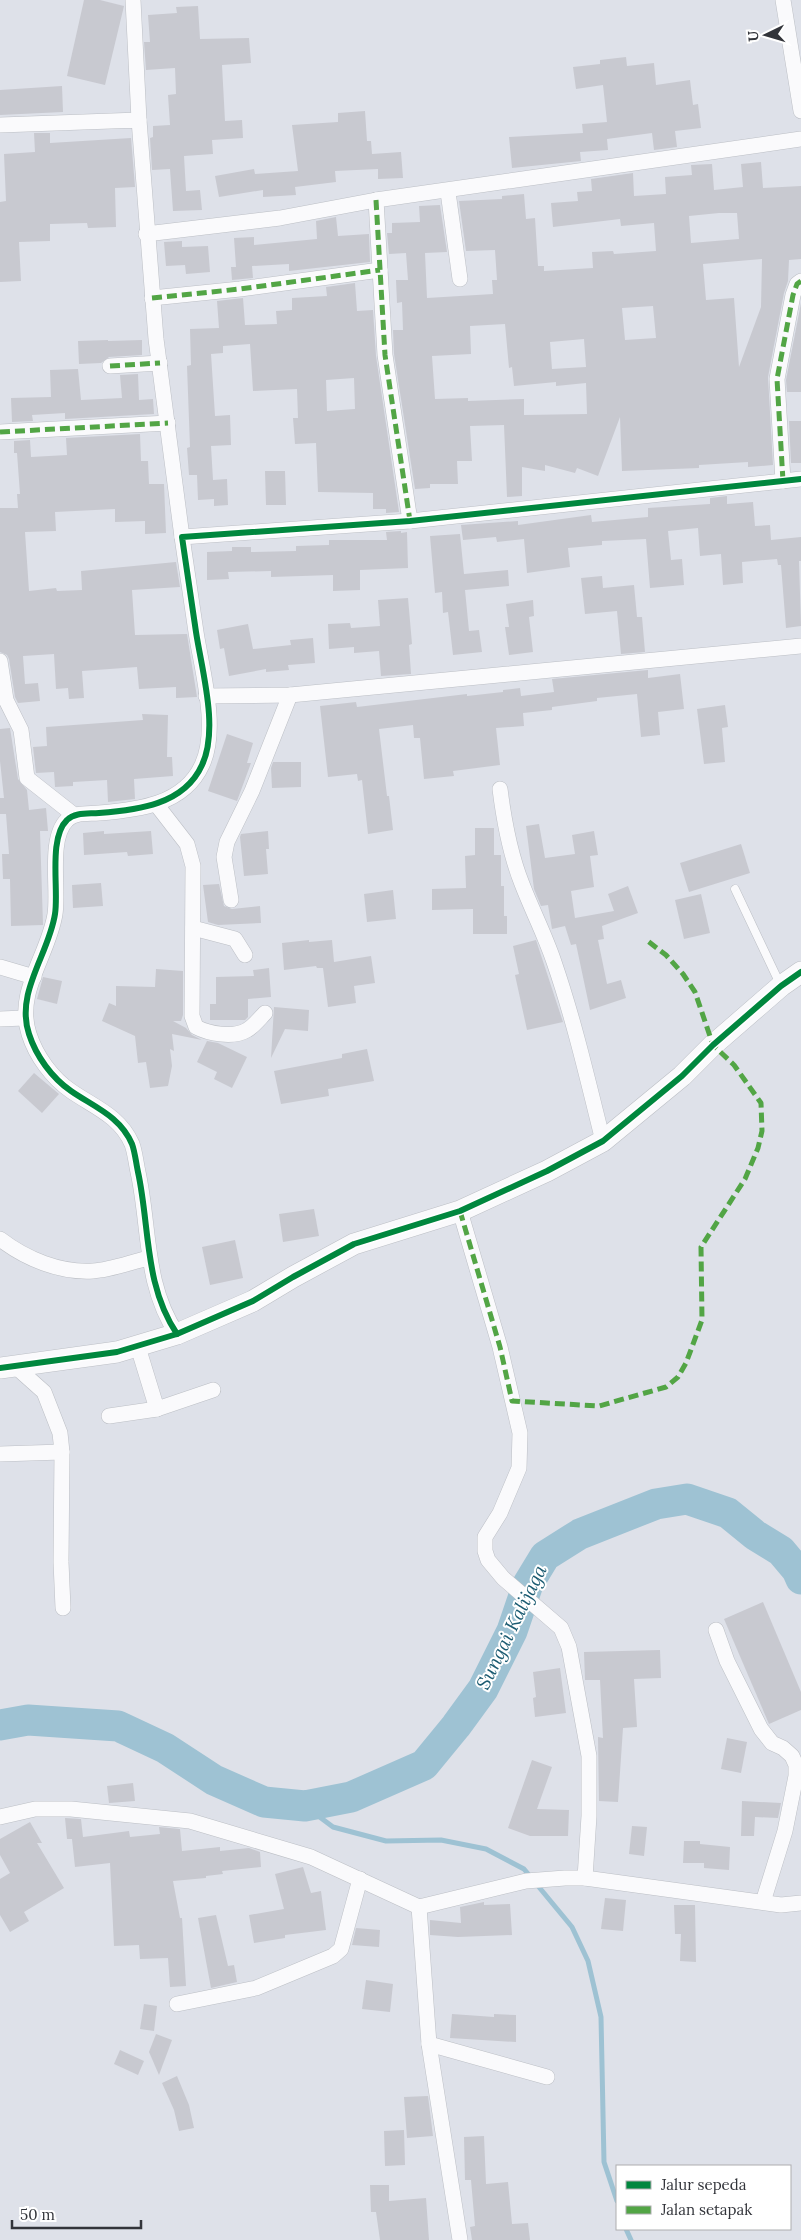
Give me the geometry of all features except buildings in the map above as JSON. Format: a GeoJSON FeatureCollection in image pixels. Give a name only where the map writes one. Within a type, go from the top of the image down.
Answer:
{"type":"FeatureCollection","features":[{"type":"Feature","properties":{"kind":"street"},"geometry":{"type":"LineString","coordinates":[[133,0],[146,234],[152,298],[182,537],[210,734],[203,764],[194,780],[180,793],[156,804],[131,811],[74,815],[61,828],[57,846],[55,914],[25,1004],[24,1018],[30,1036],[46,1067],[71,1091],[106,1112],[121,1126],[132,1144],[142,1187],[149,1258],[166,1318],[177,1334]]}},
{"type":"Feature","properties":{"kind":"street"},"geometry":{"type":"LineString","coordinates":[[783,0],[801,111]]}},
{"type":"Feature","properties":{"kind":"street"},"geometry":{"type":"LineString","coordinates":[[0,125],[139,120]]}},
{"type":"Feature","properties":{"kind":"street"},"geometry":{"type":"LineString","coordinates":[[146,234],[280,218],[376,200],[448,192],[801,139]]}},
{"type":"Feature","properties":{"kind":"street"},"geometry":{"type":"LineString","coordinates":[[448,192],[460,278]]}},
{"type":"Feature","properties":{"kind":"street"},"geometry":{"type":"LineString","coordinates":[[376,200],[385,355],[410,521]]}},
{"type":"Feature","properties":{"kind":"street"},"geometry":{"type":"LineString","coordinates":[[152,298],[240,290],[380,270]]}},
{"type":"Feature","properties":{"kind":"street"},"geometry":{"type":"LineString","coordinates":[[783,481],[777,380],[794,295],[797,284],[801,281]]}},
{"type":"Feature","properties":{"kind":"street"},"geometry":{"type":"LineString","coordinates":[[110,366],[160,362]]}},
{"type":"Feature","properties":{"kind":"street"},"geometry":{"type":"LineString","coordinates":[[0,432],[168,423]]}},
{"type":"Feature","properties":{"kind":"street"},"geometry":{"type":"LineString","coordinates":[[182,537],[410,521],[801,479]]}},
{"type":"Feature","properties":{"kind":"street"},"geometry":{"type":"LineString","coordinates":[[206,696],[290,695],[801,646]]}},
{"type":"Feature","properties":{"kind":"street"},"geometry":{"type":"LineString","coordinates":[[0,661],[6,700],[21,730],[26,778],[74,815]]}},
{"type":"Feature","properties":{"kind":"street"},"geometry":{"type":"LineString","coordinates":[[232,900],[224,857],[227,842],[252,791],[290,695]]}},
{"type":"Feature","properties":{"kind":"street"},"geometry":{"type":"LineString","coordinates":[[500,789],[504,824],[513,856],[522,884],[554,964],[583,1061],[603,1141]]}},
{"type":"Feature","properties":{"kind":"street"},"geometry":{"type":"LineString","coordinates":[[156,804],[186,844],[193,866],[192,1016],[196,1027],[205,1032],[226,1034],[246,1031],[265,1013]]}},
{"type":"Feature","properties":{"kind":"street"},"geometry":{"type":"LineString","coordinates":[[193,928],[235,939],[245,955]]}},
{"type":"Feature","properties":{"kind":"street"},"geometry":{"type":"LineString","coordinates":[[0,967],[34,977]]}},
{"type":"Feature","properties":{"kind":"street"},"geometry":{"type":"LineString","coordinates":[[8,1368],[117,1352],[177,1334],[253,1301],[354,1244],[460,1211],[547,1171],[603,1141],[682,1076],[781,986],[801,972]]}},
{"type":"Feature","properties":{"kind":"street"},"geometry":{"type":"LineString","coordinates":[[0,1019],[24,1018]]}},
{"type":"Feature","properties":{"kind":"street"},"geometry":{"type":"LineString","coordinates":[[460,1211],[500,1347],[520,1434],[519,1468],[500,1513],[484,1537],[485,1551],[488,1560],[503,1578],[561,1628],[569,1646],[589,1756],[589,1816],[585,1878]]}},
{"type":"Feature","properties":{"kind":"street"},"geometry":{"type":"LineString","coordinates":[[0,1239],[16,1251],[65,1270],[94,1271],[149,1258]]}},
{"type":"Feature","properties":{"kind":"street"},"geometry":{"type":"LineString","coordinates":[[138,1347],[157,1409]]}},
{"type":"Feature","properties":{"kind":"street"},"geometry":{"type":"LineString","coordinates":[[8,1368],[44,1392],[58,1428],[62,1452],[60,1562],[62,1608]]}},
{"type":"Feature","properties":{"kind":"street"},"geometry":{"type":"LineString","coordinates":[[109,1416],[157,1409],[212,1390]]}},
{"type":"Feature","properties":{"kind":"street"},"geometry":{"type":"LineString","coordinates":[[0,1454],[62,1452]]}},
{"type":"Feature","properties":{"kind":"street"},"geometry":{"type":"LineString","coordinates":[[716,1630],[727,1661],[761,1729],[772,1742],[792,1756],[796,1765],[796,1776],[785,1831],[763,1902]]}},
{"type":"Feature","properties":{"kind":"street"},"geometry":{"type":"LineString","coordinates":[[0,1817],[35,1809],[71,1809],[190,1821],[312,1857],[419,1907],[526,1881],[551,1878],[585,1878],[781,1905],[801,1903]]}},
{"type":"Feature","properties":{"kind":"street"},"geometry":{"type":"LineString","coordinates":[[177,2004],[256,1988],[333,1956],[342,1949],[360,1880]]}},
{"type":"Feature","properties":{"kind":"street"},"geometry":{"type":"LineString","coordinates":[[419,1907],[428,2044],[460,2240]]}},
{"type":"Feature","properties":{"kind":"street"},"geometry":{"type":"LineString","coordinates":[[428,2044],[547,2077]]}},
{"type":"Feature","properties":{"kind":"lane"},"geometry":{"type":"LineString","coordinates":[[735,890],[781,986]]}},
{"type":"Feature","properties":{"kind":"waterway","name":"Sungai Kalijaga"},"geometry":{"type":"LineString","coordinates":[[0,1725],[28,1720],[118,1726],[165,1748],[214,1780],[264,1802],[305,1806],[351,1797],[424,1765],[483,1689],[512,1631],[528,1584],[545,1556],[580,1534],[656,1504],[687,1499],[728,1513],[755,1535],[781,1551],[797,1570],[801,1579]]}},
{"type":"Feature","properties":{"kind":"waterway"},"geometry":{"type":"LineString","coordinates":[[305,1806],[333,1827],[386,1841],[441,1840],[486,1849],[524,1869],[572,1927],[588,1961],[601,2017],[604,2162],[616,2198]]}},
{"type":"Feature","properties":{"kind":"waterway"},"geometry":{"type":"LineString","coordinates":[[626,2230],[631,2240]]}},
{"type":"Feature","properties":{"kind":"marked path"},"geometry":{"type":"LineString","coordinates":[[376,200],[385,355],[410,521]]}},
{"type":"Feature","properties":{"kind":"marked path"},"geometry":{"type":"LineString","coordinates":[[152,298],[240,289],[380,270]]}},
{"type":"Feature","properties":{"kind":"marked path"},"geometry":{"type":"LineString","coordinates":[[783,481],[777,379],[793,295],[797,284],[801,281]]}},
{"type":"Feature","properties":{"kind":"marked path"},"geometry":{"type":"LineString","coordinates":[[110,366],[160,363]]}},
{"type":"Feature","properties":{"kind":"marked path"},"geometry":{"type":"LineString","coordinates":[[0,432],[168,423]]}},
{"type":"Feature","properties":{"kind":"marked path"},"geometry":{"type":"LineString","coordinates":[[460,1211],[500,1347],[512,1401],[599,1406],[666,1387],[678,1377],[686,1363],[702,1320],[701,1247],[745,1179],[758,1148],[762,1131],[761,1103],[734,1065],[713,1045],[695,992],[683,974],[666,955],[645,939]]}},
{"type":"Feature","properties":{"kind":"cycle path"},"geometry":{"type":"LineString","coordinates":[[177,1334],[166,1315],[153,1276],[142,1193],[132,1144],[121,1126],[106,1113],[64,1086],[51,1073],[40,1058],[29,1034],[26,1003],[34,973],[52,929],[56,904],[56,851],[61,828],[70,817],[129,810],[158,803],[172,797],[184,789],[194,778],[202,765],[207,751],[209,735],[208,700],[182,537],[410,521],[801,479]]}},
{"type":"Feature","properties":{"kind":"cycle path"},"geometry":{"type":"LineString","coordinates":[[0,1368],[117,1352],[177,1334],[253,1301],[354,1244],[460,1211],[547,1171],[603,1141],[682,1076],[713,1045],[781,986],[801,972]]}}]}
